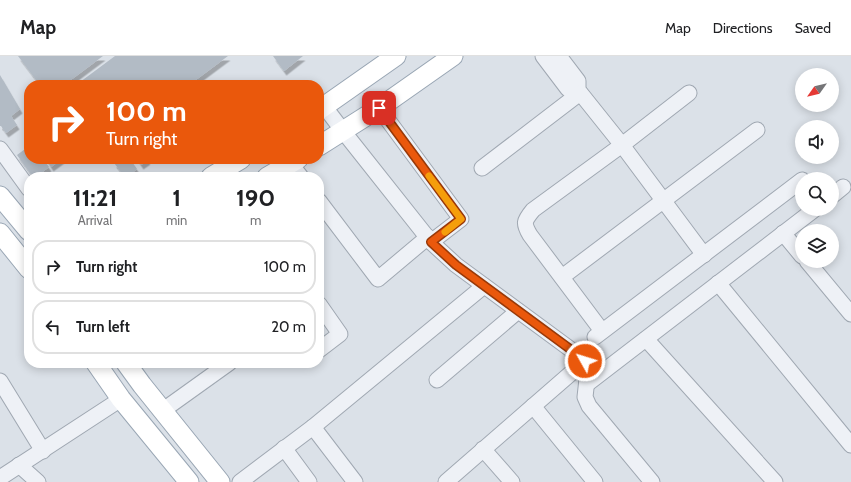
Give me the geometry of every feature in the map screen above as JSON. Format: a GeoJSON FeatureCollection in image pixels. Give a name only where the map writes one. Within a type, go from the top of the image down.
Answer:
{"type":"FeatureCollection","features":[{"type":"Feature","properties":{"kind":"main road"},"geometry":{"type":"LineString","coordinates":[[324,107],[396,56]]}},
{"type":"Feature","properties":{"kind":"main road"},"geometry":{"type":"LineString","coordinates":[[324,143],[379,108],[454,56]]}},
{"type":"Feature","properties":{"kind":"main road"},"geometry":{"type":"LineString","coordinates":[[219,172],[233,164]]}},
{"type":"Feature","properties":{"kind":"main road"},"geometry":{"type":"LineString","coordinates":[[282,172],[296,167]]}},
{"type":"Feature","properties":{"kind":"main road"},"geometry":{"type":"LineString","coordinates":[[0,196],[24,225]]}},
{"type":"Feature","properties":{"kind":"main road"},"geometry":{"type":"LineString","coordinates":[[0,234],[24,263]]}},
{"type":"Feature","properties":{"kind":"main road"},"geometry":{"type":"LineString","coordinates":[[99,368],[121,399],[189,482]]}},
{"type":"Feature","properties":{"kind":"main road"},"geometry":{"type":"LineString","coordinates":[[130,368],[162,411],[220,482]]}},
{"type":"Feature","properties":{"kind":"street"},"geometry":{"type":"LineString","coordinates":[[543,56],[568,89],[579,91]]}},
{"type":"Feature","properties":{"kind":"street"},"geometry":{"type":"LineString","coordinates":[[559,56],[578,81],[579,91],[704,255]]}},
{"type":"Feature","properties":{"kind":"street"},"geometry":{"type":"LineString","coordinates":[[482,168],[579,91]]}},
{"type":"Feature","properties":{"kind":"street"},"geometry":{"type":"LineString","coordinates":[[689,93],[622,146],[533,210],[526,219],[526,228],[530,235],[562,277],[598,335],[795,185]]}},
{"type":"Feature","properties":{"kind":"street"},"geometry":{"type":"LineString","coordinates":[[324,208],[378,279],[429,240],[461,219],[379,108]]}},
{"type":"Feature","properties":{"kind":"street"},"geometry":{"type":"LineString","coordinates":[[324,110],[343,131],[429,240],[456,265],[585,360],[588,370],[585,397],[589,406],[652,482]]}},
{"type":"Feature","properties":{"kind":"street"},"geometry":{"type":"LineString","coordinates":[[562,277],[757,130]]}},
{"type":"Feature","properties":{"kind":"street"},"geometry":{"type":"LineString","coordinates":[[0,149],[24,183]]}},
{"type":"Feature","properties":{"kind":"street"},"geometry":{"type":"LineString","coordinates":[[587,384],[806,216]]}},
{"type":"Feature","properties":{"kind":"street"},"geometry":{"type":"LineString","coordinates":[[783,233],[795,248]]}},
{"type":"Feature","properties":{"kind":"street"},"geometry":{"type":"LineString","coordinates":[[812,268],[851,314]]}},
{"type":"Feature","properties":{"kind":"street"},"geometry":{"type":"LineString","coordinates":[[718,283],[851,445]]}},
{"type":"Feature","properties":{"kind":"street"},"geometry":{"type":"LineString","coordinates":[[240,482],[312,427],[484,286]]}},
{"type":"Feature","properties":{"kind":"street"},"geometry":{"type":"LineString","coordinates":[[324,311],[340,334],[324,346]]}},
{"type":"Feature","properties":{"kind":"street"},"geometry":{"type":"LineString","coordinates":[[436,380],[518,311]]}},
{"type":"Feature","properties":{"kind":"street"},"geometry":{"type":"LineString","coordinates":[[646,339],[775,482]]}},
{"type":"Feature","properties":{"kind":"street"},"geometry":{"type":"LineString","coordinates":[[446,482],[585,361]]}},
{"type":"Feature","properties":{"kind":"street"},"geometry":{"type":"LineString","coordinates":[[162,411],[221,368]]}},
{"type":"Feature","properties":{"kind":"street"},"geometry":{"type":"LineString","coordinates":[[0,383],[43,451]]}},
{"type":"Feature","properties":{"kind":"street"},"geometry":{"type":"LineString","coordinates":[[0,478],[121,399]]}},
{"type":"Feature","properties":{"kind":"street"},"geometry":{"type":"LineString","coordinates":[[534,406],[596,482]]}},
{"type":"Feature","properties":{"kind":"street"},"geometry":{"type":"LineString","coordinates":[[312,427],[355,482]]}},
{"type":"Feature","properties":{"kind":"street"},"geometry":{"type":"LineString","coordinates":[[284,448],[310,482]]}},
{"type":"Feature","properties":{"kind":"street"},"geometry":{"type":"LineString","coordinates":[[483,449],[512,482]]}},
{"type":"Feature","properties":{"kind":"street"},"geometry":{"type":"LineString","coordinates":[[19,465],[38,482]]}},
{"type":"Feature","properties":{"kind":"building"},"geometry":{"type":"Polygon","coordinates":[[[18,56],[103,56],[71,80],[36,80],[18,56]]]}},
{"type":"Feature","properties":{"kind":"building"},"geometry":{"type":"Polygon","coordinates":[[[115,56],[228,56],[196,80],[83,80],[115,56]]]}},
{"type":"Feature","properties":{"kind":"building"},"geometry":{"type":"Polygon","coordinates":[[[273,56],[303,56],[284,71],[273,56]]]}},
{"type":"Feature","properties":{"kind":"building"},"geometry":{"type":"Polygon","coordinates":[[[0,75],[20,109],[11,116],[17,125],[6,133],[0,126],[0,75]]]}},
{"type":"Feature","properties":{"kind":"building"},"geometry":{"type":"Polygon","coordinates":[[[24,150],[24,164],[47,164],[49,167],[42,172],[29,172],[17,155],[24,150]]]}},
{"type":"Feature","properties":{"kind":"building"},"geometry":{"type":"Polygon","coordinates":[[[115,164],[134,164],[137,169],[133,172],[121,172],[115,164]]]}},
{"type":"Feature","properties":{"kind":"slow traffic"},"geometry":{"type":"LineString","coordinates":[[429,176],[461,219],[445,232]]}},
{"type":"Feature","properties":{"kind":"route"},"geometry":{"type":"LineString","coordinates":[[379,108],[461,219],[431,242],[456,265],[585,361]]}}]}
